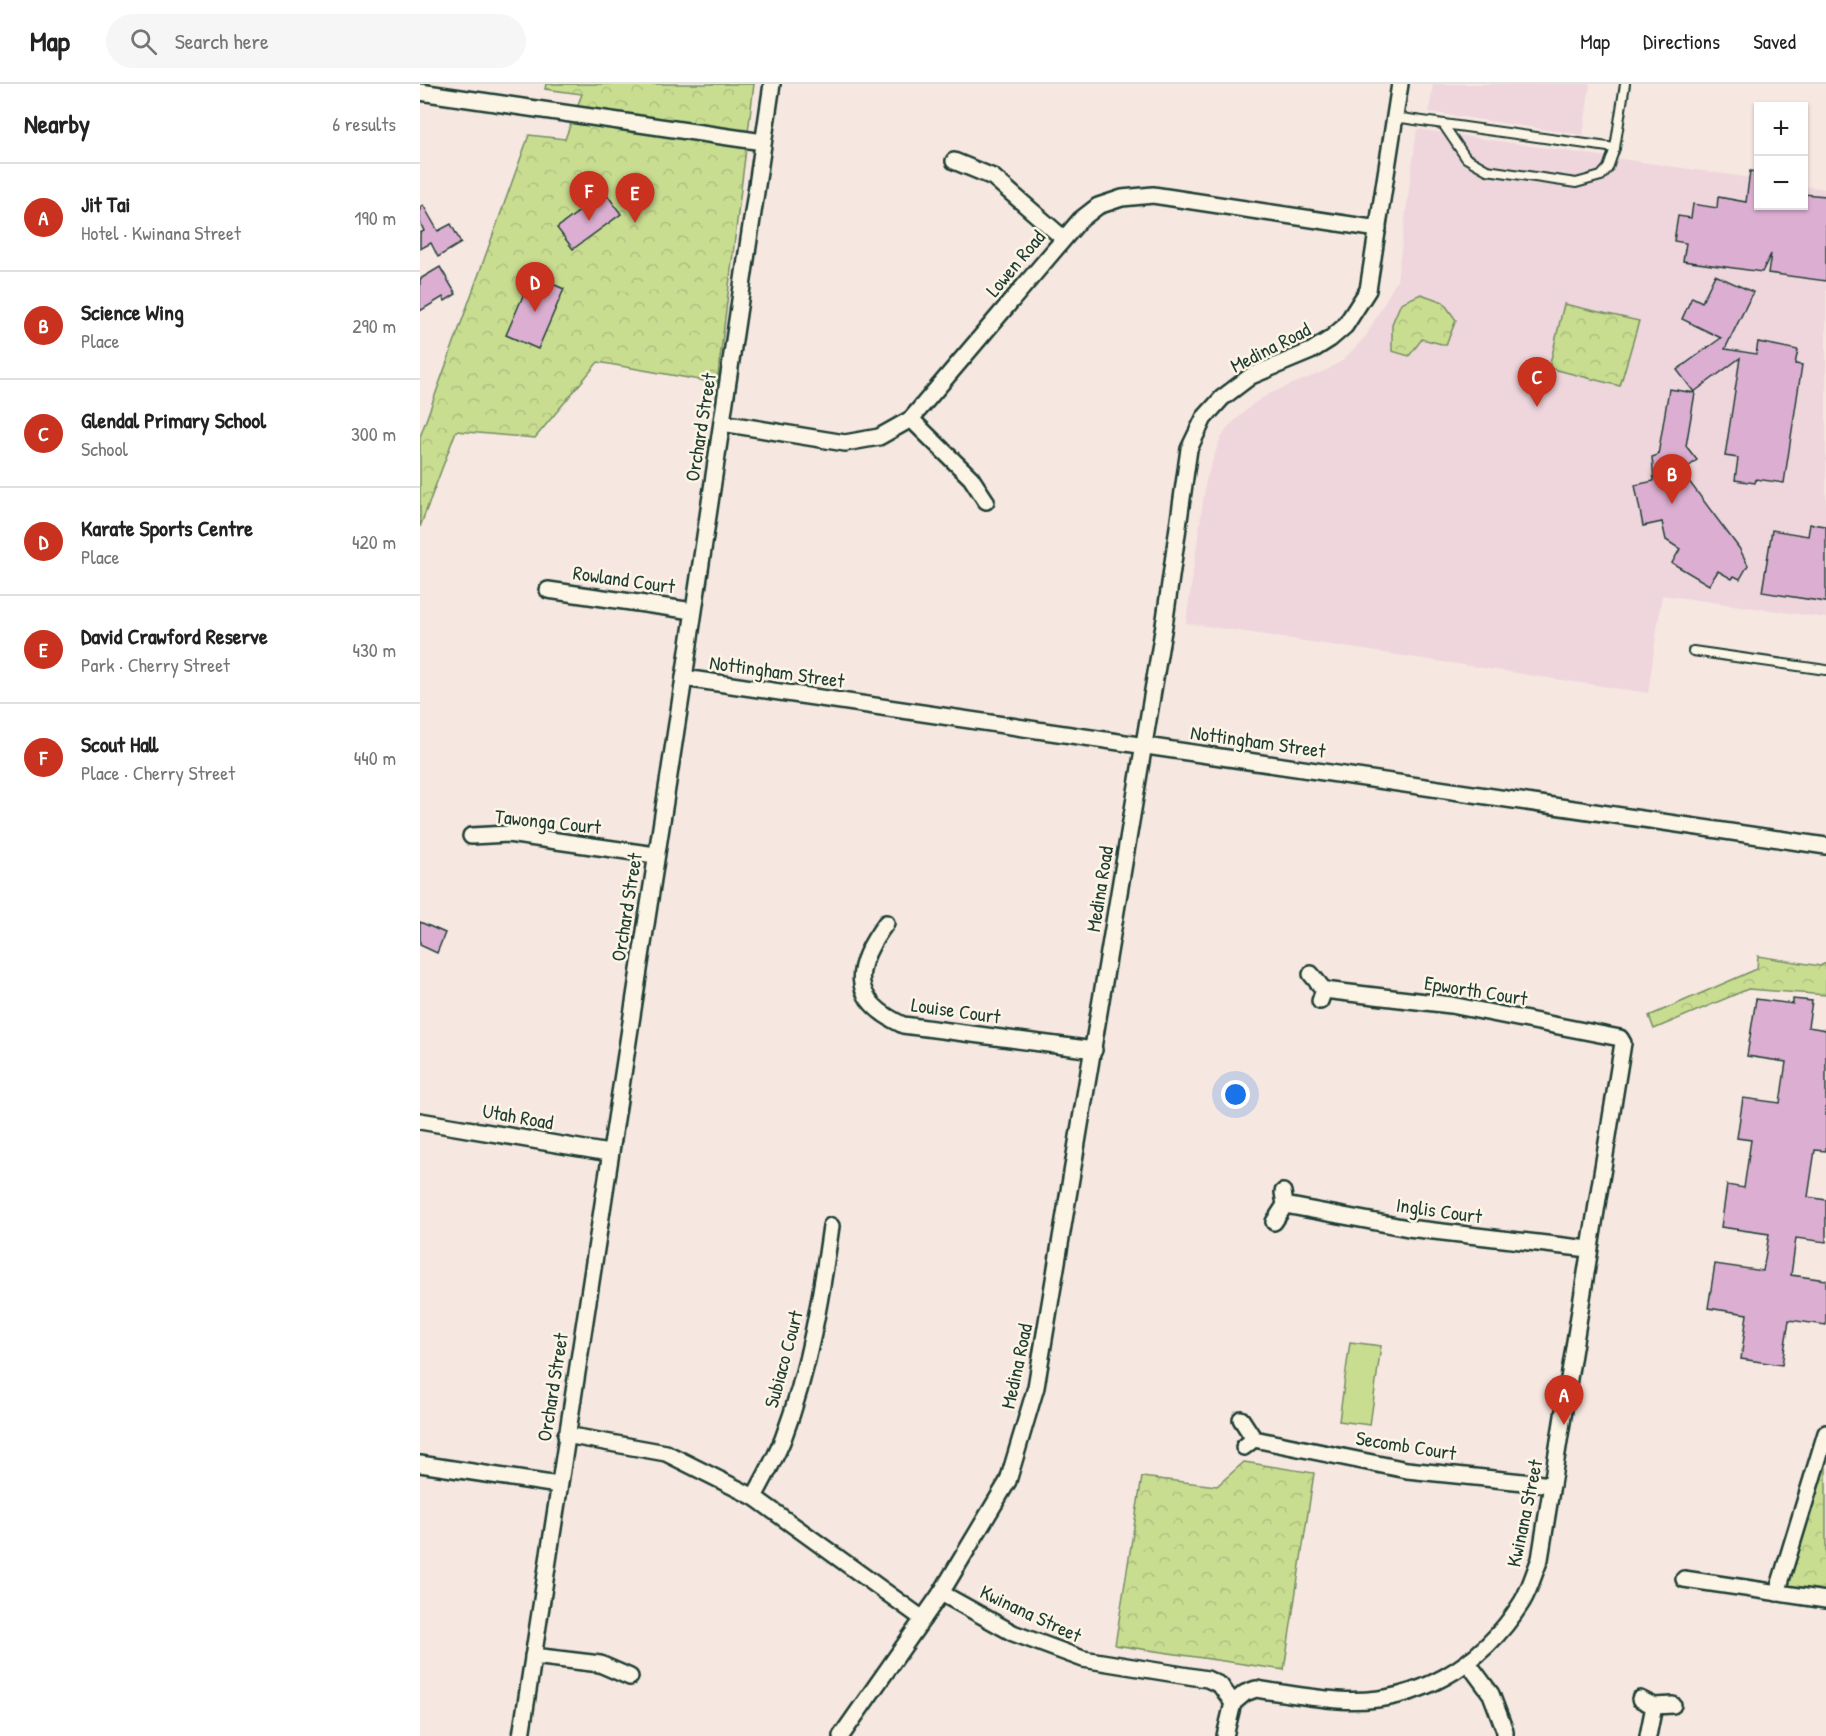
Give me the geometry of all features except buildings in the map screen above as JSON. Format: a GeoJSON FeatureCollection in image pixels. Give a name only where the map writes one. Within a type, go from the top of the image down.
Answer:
{"type":"FeatureCollection","features":[{"type":"Feature","properties":{"kind":"street","name":"Orchard Street"},"geometry":{"type":"LineString","coordinates":[[521,1736],[684,678],[772,84]]}},
{"type":"Feature","properties":{"kind":"street","name":"Medina Road"},"geometry":{"type":"LineString","coordinates":[[841,1736],[941,1593],[1008,1480],[1036,1387],[1165,620],[1189,449],[1204,418],[1222,398],[1251,376],[1311,351],[1330,339],[1345,326],[1368,290],[1400,84]]}},
{"type":"Feature","properties":{"kind":"street"},"geometry":{"type":"LineString","coordinates":[[420,93],[763,142]]}},
{"type":"Feature","properties":{"kind":"street"},"geometry":{"type":"LineString","coordinates":[[954,161],[993,177],[1063,238]]}},
{"type":"Feature","properties":{"kind":"street","name":"Lowen Road"},"geometry":{"type":"LineString","coordinates":[[722,423],[845,443],[879,437],[911,419],[1063,238],[1098,206],[1122,198],[1153,195],[1378,229]]}},
{"type":"Feature","properties":{"kind":"street"},"geometry":{"type":"LineString","coordinates":[[911,419],[971,478],[986,501]]}},
{"type":"Feature","properties":{"kind":"street","name":"Rowland Court"},"geometry":{"type":"LineString","coordinates":[[548,590],[693,611]]}},
{"type":"Feature","properties":{"kind":"street","name":"Nottingham Street"},"geometry":{"type":"LineString","coordinates":[[684,678],[1826,846]]}},
{"type":"Feature","properties":{"kind":"street","name":"Tawonga Court"},"geometry":{"type":"LineString","coordinates":[[471,836],[508,834],[655,855]]}},
{"type":"Feature","properties":{"kind":"street","name":"Louise Court"},"geometry":{"type":"LineString","coordinates":[[885,923],[868,947],[862,967],[862,989],[870,1004],[884,1016],[903,1025],[1094,1050]]}},
{"type":"Feature","properties":{"kind":"street","name":"Epworth Court"},"geometry":{"type":"LineString","coordinates":[[1311,974],[1322,996],[1451,1005],[1620,1038]]}},
{"type":"Feature","properties":{"kind":"street","name":"Kwinana Street"},"geometry":{"type":"LineString","coordinates":[[941,1593],[1014,1633],[1083,1659],[1208,1679],[1220,1685],[1233,1703],[1245,1693],[1256,1689],[1339,1700],[1385,1698],[1426,1687],[1468,1663],[1500,1635],[1524,1599],[1540,1559],[1623,1043],[1620,1038]]}},
{"type":"Feature","properties":{"kind":"street","name":"Utah Road"},"geometry":{"type":"LineString","coordinates":[[420,1121],[609,1153]]}},
{"type":"Feature","properties":{"kind":"street","name":"Inglis Court"},"geometry":{"type":"LineString","coordinates":[[1274,1221],[1284,1199],[1408,1228],[1589,1249]]}},
{"type":"Feature","properties":{"kind":"street","name":"Subiaco Court"},"geometry":{"type":"LineString","coordinates":[[754,1497],[783,1439],[807,1362],[820,1302],[831,1226]]}},
{"type":"Feature","properties":{"kind":"street","name":"Secomb Court"},"geometry":{"type":"LineString","coordinates":[[1241,1419],[1249,1443],[1407,1470],[1552,1485]]}},
{"type":"Feature","properties":{"kind":"street"},"geometry":{"type":"LineString","coordinates":[[1777,1593],[1826,1433]]}},
{"type":"Feature","properties":{"kind":"street"},"geometry":{"type":"LineString","coordinates":[[566,1436],[666,1454],[754,1497],[922,1619]]}},
{"type":"Feature","properties":{"kind":"street"},"geometry":{"type":"LineString","coordinates":[[420,1464],[558,1485]]}},
{"type":"Feature","properties":{"kind":"street"},"geometry":{"type":"LineString","coordinates":[[1684,1579],[1826,1600]]}},
{"type":"Feature","properties":{"kind":"street"},"geometry":{"type":"LineString","coordinates":[[533,1656],[600,1664],[630,1677]]}},
{"type":"Feature","properties":{"kind":"street"},"geometry":{"type":"LineString","coordinates":[[1468,1663],[1491,1694],[1505,1736]]}},
{"type":"Feature","properties":{"kind":"street"},"geometry":{"type":"LineString","coordinates":[[1648,1736],[1647,1702],[1673,1705]]}},
{"type":"Feature","properties":{"kind":"street"},"geometry":{"type":"LineString","coordinates":[[1225,1736],[1233,1703]]}},
{"type":"Feature","properties":{"kind":"lane"},"geometry":{"type":"LineString","coordinates":[[1443,124],[1466,158],[1487,170],[1576,183],[1601,176],[1608,168],[1616,148],[1625,84]]}},
{"type":"Feature","properties":{"kind":"lane"},"geometry":{"type":"LineString","coordinates":[[1394,117],[1616,148]]}},
{"type":"Feature","properties":{"kind":"lane"},"geometry":{"type":"LineString","coordinates":[[1693,651],[1826,670]]}},
{"type":"Feature","properties":{"kind":"shaded area"},"geometry":{"type":"Polygon","coordinates":[[[1433,84],[1590,84],[1583,135],[1429,112],[1433,84]]]}},
{"type":"Feature","properties":{"kind":"shaded area"},"geometry":{"type":"Polygon","coordinates":[[[1417,129],[1754,178],[1754,210],[1808,210],[1808,187],[1826,189],[1826,618],[1662,595],[1648,693],[1186,623],[1206,480],[1219,442],[1228,427],[1254,403],[1271,393],[1327,370],[1343,360],[1366,336],[1397,280],[1417,129]]]}},
{"type":"Feature","properties":{"kind":"green space"},"geometry":{"type":"Polygon","coordinates":[[[546,84],[754,84],[717,383],[598,362],[535,438],[456,431],[420,527],[420,437],[529,135],[565,139],[582,94],[545,89],[546,84]]]}},
{"type":"Feature","properties":{"kind":"green space"},"geometry":{"type":"Polygon","coordinates":[[[1421,294],[1443,302],[1456,320],[1446,345],[1422,339],[1409,356],[1392,351],[1392,324],[1401,303],[1421,294]]]}},
{"type":"Feature","properties":{"kind":"green space"},"geometry":{"type":"Polygon","coordinates":[[[1564,304],[1639,321],[1620,386],[1549,368],[1564,304]]]}},
{"type":"Feature","properties":{"kind":"green space"},"geometry":{"type":"Polygon","coordinates":[[[1758,956],[1820,966],[1826,963],[1826,995],[1748,989],[1654,1029],[1649,1016],[1757,969],[1758,956]]]}},
{"type":"Feature","properties":{"kind":"green space"},"geometry":{"type":"Polygon","coordinates":[[[1350,1342],[1381,1346],[1370,1425],[1339,1421],[1350,1342]]]}},
{"type":"Feature","properties":{"kind":"green space"},"geometry":{"type":"Polygon","coordinates":[[[1826,1433],[1826,1600],[1777,1593],[1826,1433]]]}},
{"type":"Feature","properties":{"kind":"green space"},"geometry":{"type":"Polygon","coordinates":[[[1244,1462],[1314,1473],[1284,1670],[1115,1645],[1142,1477],[1217,1486],[1244,1462]]]}},
{"type":"Feature","properties":{"kind":"place","name":"Scout Hall"},"geometry":{"type":"Point","coordinates":[589,221]}},
{"type":"Feature","properties":{"kind":"place","name":"David Crawford Reserve"},"geometry":{"type":"Point","coordinates":[635,223]}},
{"type":"Feature","properties":{"kind":"place","name":"Karate Sports Centre"},"geometry":{"type":"Point","coordinates":[535,312]}},
{"type":"Feature","properties":{"kind":"place","name":"Glendal Primary School"},"geometry":{"type":"Point","coordinates":[1537,407]}},
{"type":"Feature","properties":{"kind":"place","name":"Science Wing"},"geometry":{"type":"Point","coordinates":[1672,504]}},
{"type":"Feature","properties":{"kind":"place","name":"Jit Tai"},"geometry":{"type":"Point","coordinates":[1564,1425]}}]}
